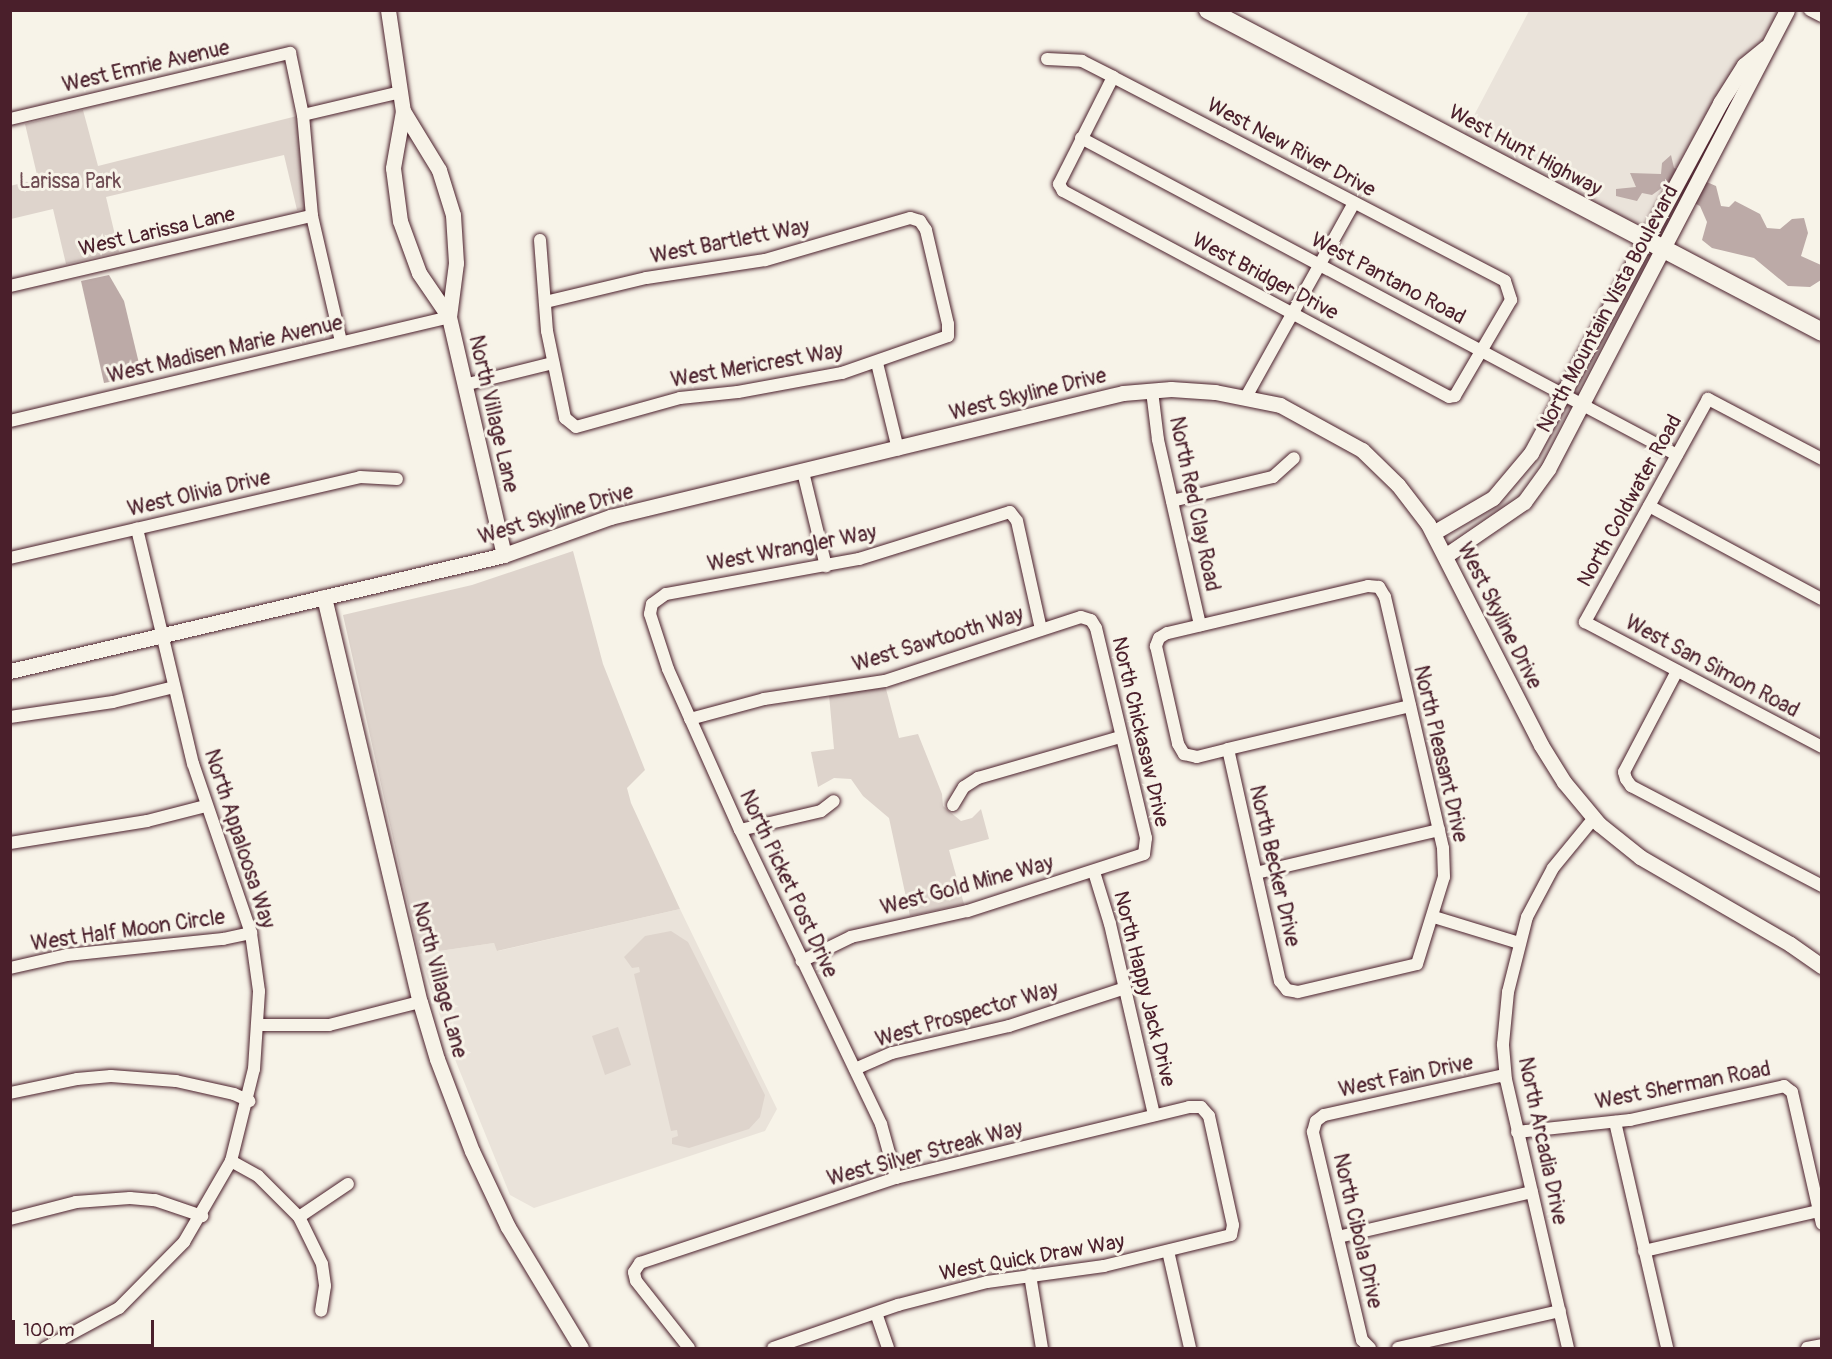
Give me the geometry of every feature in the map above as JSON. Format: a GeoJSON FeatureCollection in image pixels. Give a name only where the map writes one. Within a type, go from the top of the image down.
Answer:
{"type":"FeatureCollection","features":[{"type":"Feature","properties":{"kind":"main road","name":"West Hunt Highway"},"geometry":{"type":"LineString","coordinates":[[1208,10],[1821,332]]}},
{"type":"Feature","properties":{"kind":"street","name":"North Village Lane"},"geometry":{"type":"LineString","coordinates":[[388,10],[403,111],[394,161],[400,221],[419,273],[449,317]]}},
{"type":"Feature","properties":{"kind":"street","name":"North Mountain Vista Boulevard"},"geometry":{"type":"LineString","coordinates":[[1445,555],[1524,502],[1548,469],[1758,72],[1766,47],[1787,10]]}},
{"type":"Feature","properties":{"kind":"street"},"geometry":{"type":"LineString","coordinates":[[1810,10],[1821,16]]}},
{"type":"Feature","properties":{"kind":"street","name":"North Mountain Vista Boulevard"},"geometry":{"type":"LineString","coordinates":[[1433,533],[1471,514],[1515,476],[1563,393],[1695,149],[1744,65],[1766,47]]}},
{"type":"Feature","properties":{"kind":"street","name":"West Emrie Avenue"},"geometry":{"type":"LineString","coordinates":[[10,119],[290,53],[303,115]]}},
{"type":"Feature","properties":{"kind":"street","name":"West New River Drive"},"geometry":{"type":"LineString","coordinates":[[1047,59],[1082,61],[1505,281],[1510,289],[1510,300],[1483,351]]}},
{"type":"Feature","properties":{"kind":"street"},"geometry":{"type":"LineString","coordinates":[[1081,138],[1113,77]]}},
{"type":"Feature","properties":{"kind":"street"},"geometry":{"type":"LineString","coordinates":[[341,342],[312,216],[303,115],[400,92]]}},
{"type":"Feature","properties":{"kind":"street","name":"North Village Lane"},"geometry":{"type":"LineString","coordinates":[[403,111],[439,170],[453,215],[456,263],[449,317],[504,555]]}},
{"type":"Feature","properties":{"kind":"street","name":"West Bridger Drive"},"geometry":{"type":"LineString","coordinates":[[1081,138],[1059,184],[1063,191],[1449,397],[1455,396],[1483,351]]}},
{"type":"Feature","properties":{"kind":"street","name":"West Pantano Road"},"geometry":{"type":"LineString","coordinates":[[1081,138],[1677,455]]}},
{"type":"Feature","properties":{"kind":"street"},"geometry":{"type":"LineString","coordinates":[[1246,397],[1354,203]]}},
{"type":"Feature","properties":{"kind":"street","name":"West Larissa Lane"},"geometry":{"type":"LineString","coordinates":[[10,286],[312,216]]}},
{"type":"Feature","properties":{"kind":"street","name":"West Bartlett Way"},"geometry":{"type":"LineString","coordinates":[[545,302],[646,278],[765,260],[910,218],[920,221],[926,230],[948,324],[948,336]]}},
{"type":"Feature","properties":{"kind":"street"},"geometry":{"type":"LineString","coordinates":[[464,385],[554,363],[545,302],[540,240]]}},
{"type":"Feature","properties":{"kind":"street","name":"West Madisen Marie Avenue"},"geometry":{"type":"LineString","coordinates":[[10,421],[449,317]]}},
{"type":"Feature","properties":{"kind":"street","name":"West Mericrest Way"},"geometry":{"type":"LineString","coordinates":[[554,363],[565,418],[571,425],[680,398],[788,384],[877,363],[948,336]]}},
{"type":"Feature","properties":{"kind":"street"},"geometry":{"type":"LineString","coordinates":[[877,363],[898,449]]}},
{"type":"Feature","properties":{"kind":"street","name":"North Red Clay Road"},"geometry":{"type":"LineString","coordinates":[[1152,391],[1172,501],[1200,625]]}},
{"type":"Feature","properties":{"kind":"street","name":"West Skyline Drive"},"geometry":{"type":"LineString","coordinates":[[10,671],[504,555],[587,523],[1123,393],[1215,392],[1246,397],[1280,405],[1362,450],[1398,485],[1433,533],[1541,745],[1564,782],[1594,818],[1640,857],[1821,964]]}},
{"type":"Feature","properties":{"kind":"street","name":"North Coldwater Road"},"geometry":{"type":"LineString","coordinates":[[1585,622],[1708,399],[1821,459]]}},
{"type":"Feature","properties":{"kind":"street"},"geometry":{"type":"LineString","coordinates":[[1172,501],[1273,477],[1294,458]]}},
{"type":"Feature","properties":{"kind":"street"},"geometry":{"type":"LineString","coordinates":[[803,472],[826,566]]}},
{"type":"Feature","properties":{"kind":"street","name":"West Olivia Drive"},"geometry":{"type":"LineString","coordinates":[[10,558],[360,477],[397,479]]}},
{"type":"Feature","properties":{"kind":"street"},"geometry":{"type":"LineString","coordinates":[[1649,506],[1821,599]]}},
{"type":"Feature","properties":{"kind":"street","name":"West Wrangler Way"},"geometry":{"type":"LineString","coordinates":[[652,604],[666,594],[826,566],[1010,512],[1017,521],[1041,629]]}},
{"type":"Feature","properties":{"kind":"street","name":"North Appaloosa Way"},"geometry":{"type":"LineString","coordinates":[[45,1348],[119,1308],[168,1262],[202,1216],[231,1161],[249,1101],[258,1025],[259,991],[251,933],[243,901],[206,806],[174,687],[136,529]]}},
{"type":"Feature","properties":{"kind":"street","name":"North Pleasant Drive"},"geometry":{"type":"LineString","coordinates":[[1200,625],[1368,586],[1379,587],[1385,597],[1439,830],[1444,877],[1434,917],[1417,964]]}},
{"type":"Feature","properties":{"kind":"street","name":"North Village Lane"},"geometry":{"type":"LineString","coordinates":[[324,597],[420,1002],[453,1106],[489,1188],[537,1281],[581,1348]]}},
{"type":"Feature","properties":{"kind":"street","name":"North Picket Post Drive"},"geometry":{"type":"LineString","coordinates":[[652,604],[650,614],[668,669],[740,830],[881,1124],[896,1178]]}},
{"type":"Feature","properties":{"kind":"street","name":"West Sawtooth Way"},"geometry":{"type":"LineString","coordinates":[[690,719],[764,699],[885,681],[1081,617],[1091,620]]}},
{"type":"Feature","properties":{"kind":"street","name":"North Chickasaw Drive"},"geometry":{"type":"LineString","coordinates":[[1091,620],[1146,838],[1144,854]]}},
{"type":"Feature","properties":{"kind":"street","name":"West San Simon Road"},"geometry":{"type":"LineString","coordinates":[[1585,622],[1821,747]]}},
{"type":"Feature","properties":{"kind":"street"},"geometry":{"type":"LineString","coordinates":[[1200,625],[1159,638],[1156,646],[1178,744],[1184,754],[1197,757],[1410,706]]}},
{"type":"Feature","properties":{"kind":"street"},"geometry":{"type":"LineString","coordinates":[[1677,672],[1624,772],[1626,779],[1631,786],[1821,886]]}},
{"type":"Feature","properties":{"kind":"street"},"geometry":{"type":"LineString","coordinates":[[10,717],[113,702],[174,687]]}},
{"type":"Feature","properties":{"kind":"street"},"geometry":{"type":"LineString","coordinates":[[953,805],[964,787],[978,778],[1119,737]]}},
{"type":"Feature","properties":{"kind":"street","name":"North Becker Drive"},"geometry":{"type":"LineString","coordinates":[[1228,749],[1280,981],[1287,990],[1298,993],[1417,964]]}},
{"type":"Feature","properties":{"kind":"street"},"geometry":{"type":"LineString","coordinates":[[740,830],[821,811],[834,801]]}},
{"type":"Feature","properties":{"kind":"street"},"geometry":{"type":"LineString","coordinates":[[10,843],[147,821],[206,806]]}},
{"type":"Feature","properties":{"kind":"street","name":"North Arcadia Drive"},"geometry":{"type":"LineString","coordinates":[[1568,1348],[1517,1132],[1505,1075],[1503,1044],[1508,992],[1519,943],[1553,868],[1594,818]]}},
{"type":"Feature","properties":{"kind":"street"},"geometry":{"type":"LineString","coordinates":[[1256,873],[1439,830]]}},
{"type":"Feature","properties":{"kind":"street","name":"West Gold Mine Way"},"geometry":{"type":"LineString","coordinates":[[802,961],[851,937],[967,911],[1094,872],[1144,854]]}},
{"type":"Feature","properties":{"kind":"street","name":"North Happy Jack Drive"},"geometry":{"type":"LineString","coordinates":[[1094,872],[1125,988],[1154,1115]]}},
{"type":"Feature","properties":{"kind":"street"},"geometry":{"type":"LineString","coordinates":[[1434,917],[1519,943]]}},
{"type":"Feature","properties":{"kind":"street","name":"West Half Moon Circle"},"geometry":{"type":"LineString","coordinates":[[10,968],[67,955],[223,939],[251,933]]}},
{"type":"Feature","properties":{"kind":"street","name":"West Prospector Way"},"geometry":{"type":"LineString","coordinates":[[855,1069],[892,1053],[1009,1026],[1125,988]]}},
{"type":"Feature","properties":{"kind":"street"},"geometry":{"type":"LineString","coordinates":[[258,1025],[329,1025],[420,1002]]}},
{"type":"Feature","properties":{"kind":"street","name":"West Fain Drive"},"geometry":{"type":"LineString","coordinates":[[1317,1121],[1324,1115],[1505,1075]]}},
{"type":"Feature","properties":{"kind":"street"},"geometry":{"type":"LineString","coordinates":[[10,1093],[77,1079],[111,1076],[205,1086],[249,1101]]}},
{"type":"Feature","properties":{"kind":"street","name":"West Sherman Road"},"geometry":{"type":"LineString","coordinates":[[1517,1132],[1615,1122],[1784,1086],[1792,1092],[1818,1211]]}},
{"type":"Feature","properties":{"kind":"street","name":"West Silver Streak Way"},"geometry":{"type":"LineString","coordinates":[[689,1348],[636,1281],[634,1272],[640,1263],[896,1178],[1154,1115],[1201,1107],[1209,1116],[1233,1225],[1231,1235]]}},
{"type":"Feature","properties":{"kind":"street","name":"North Cibola Drive"},"geometry":{"type":"LineString","coordinates":[[1317,1121],[1313,1132],[1362,1340],[1370,1348]]}},
{"type":"Feature","properties":{"kind":"street"},"geometry":{"type":"LineString","coordinates":[[1615,1122],[1667,1348]]}},
{"type":"Feature","properties":{"kind":"street"},"geometry":{"type":"LineString","coordinates":[[231,1161],[258,1176],[299,1217],[322,1264],[325,1286],[321,1311]]}},
{"type":"Feature","properties":{"kind":"street"},"geometry":{"type":"LineString","coordinates":[[299,1217],[348,1184]]}},
{"type":"Feature","properties":{"kind":"street"},"geometry":{"type":"LineString","coordinates":[[1338,1237],[1532,1192]]}},
{"type":"Feature","properties":{"kind":"street"},"geometry":{"type":"LineString","coordinates":[[10,1219],[76,1202],[130,1198],[155,1200],[202,1216]]}},
{"type":"Feature","properties":{"kind":"street"},"geometry":{"type":"LineString","coordinates":[[1644,1251],[1818,1211],[1821,1224]]}},
{"type":"Feature","properties":{"kind":"street","name":"West Quick Draw Way"},"geometry":{"type":"LineString","coordinates":[[773,1348],[876,1312],[987,1282],[1104,1266],[1231,1235]]}},
{"type":"Feature","properties":{"kind":"street"},"geometry":{"type":"LineString","coordinates":[[1168,1251],[1190,1348]]}},
{"type":"Feature","properties":{"kind":"street"},"geometry":{"type":"LineString","coordinates":[[1030,1275],[1042,1348]]}},
{"type":"Feature","properties":{"kind":"street"},"geometry":{"type":"LineString","coordinates":[[1398,1348],[1560,1311]]}},
{"type":"Feature","properties":{"kind":"street"},"geometry":{"type":"LineString","coordinates":[[876,1312],[888,1348]]}},
{"type":"Feature","properties":{"kind":"street"},"geometry":{"type":"LineString","coordinates":[[1807,1348],[1821,1345]]}},
{"type":"Feature","properties":{"kind":"shaded area"},"geometry":{"type":"Polygon","coordinates":[[[1529,11],[1787,11],[1658,245],[1460,142],[1529,11]]]}},
{"type":"Feature","properties":{"kind":"shaded area"},"geometry":{"type":"Polygon","coordinates":[[[1671,155],[1674,168],[1716,186],[1721,206],[1729,207],[1735,201],[1760,214],[1767,228],[1780,229],[1792,219],[1804,218],[1808,233],[1801,256],[1821,265],[1821,280],[1810,287],[1788,286],[1754,258],[1712,248],[1702,240],[1707,222],[1700,206],[1663,187],[1652,195],[1642,193],[1637,201],[1616,196],[1616,189],[1636,187],[1630,173],[1661,174],[1662,163],[1671,155]]]}},
{"type":"Feature","properties":{"kind":"shaded area"},"geometry":{"type":"Polygon","coordinates":[[[109,275],[124,301],[142,376],[104,383],[81,281],[109,275]]]}},
{"type":"Feature","properties":{"kind":"shaded area"},"geometry":{"type":"Polygon","coordinates":[[[680,909],[777,1109],[765,1131],[534,1208],[510,1195],[454,1057],[419,954],[494,943],[498,951],[680,909]]]}},
{"type":"Feature","properties":{"kind":"green space","name":"Larissa Park"},"geometry":{"type":"Polygon","coordinates":[[[83,110],[98,166],[297,116],[305,208],[297,210],[284,155],[106,197],[119,252],[66,264],[53,209],[11,219],[10,186],[38,179],[25,124],[83,110]]]}},
{"type":"Feature","properties":{"kind":"green space"},"geometry":{"type":"Polygon","coordinates":[[[573,551],[603,664],[645,770],[627,788],[631,803],[680,909],[497,951],[494,943],[419,954],[343,615],[472,585],[573,551]]]}},
{"type":"Feature","properties":{"kind":"green space"},"geometry":{"type":"Polygon","coordinates":[[[885,685],[899,738],[918,734],[942,794],[943,806],[961,821],[972,818],[981,809],[989,839],[949,850],[964,904],[910,916],[889,818],[863,796],[851,779],[834,778],[818,787],[811,752],[834,749],[829,695],[885,685]]]}},
{"type":"Feature","properties":{"kind":"green space"},"geometry":{"type":"Polygon","coordinates":[[[671,931],[688,942],[765,1095],[760,1117],[749,1129],[689,1148],[672,1144],[672,1138],[678,1136],[677,1130],[671,1131],[634,974],[640,972],[639,967],[632,968],[624,957],[645,936],[671,931]]]}},
{"type":"Feature","properties":{"kind":"green space"},"geometry":{"type":"Polygon","coordinates":[[[618,1027],[631,1065],[605,1075],[592,1036],[618,1027]]]}}]}
